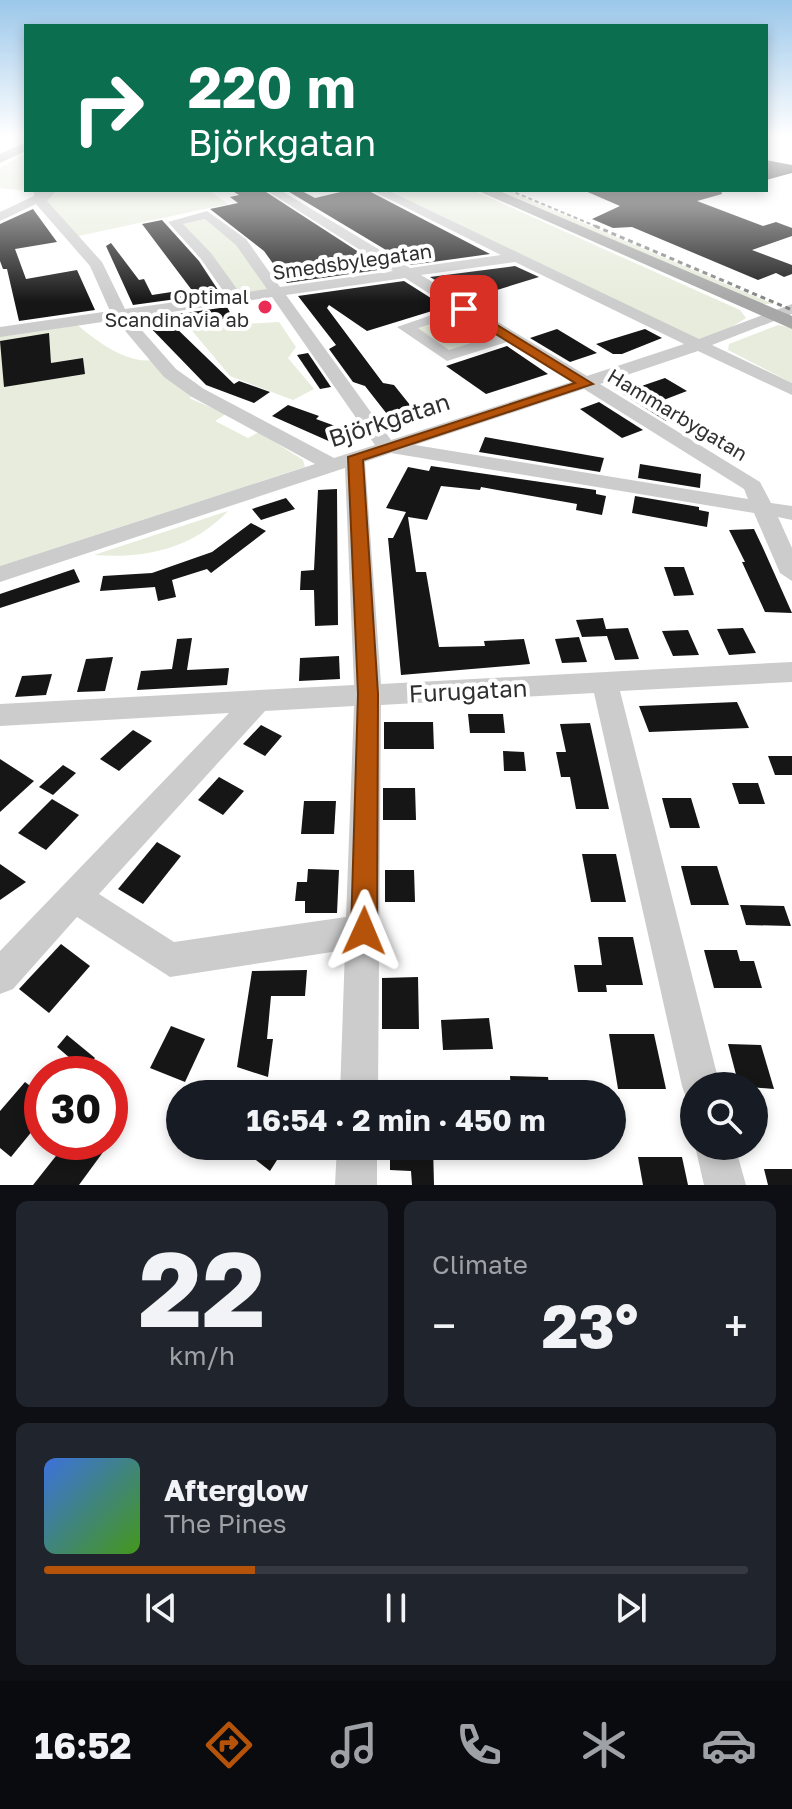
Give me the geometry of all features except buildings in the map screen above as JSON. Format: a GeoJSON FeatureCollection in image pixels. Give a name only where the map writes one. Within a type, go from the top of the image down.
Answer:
{"type":"FeatureCollection","features":[{"type":"Feature","properties":{"kind":"main road"},"geometry":{"type":"LineString","coordinates":[[489,192],[783,312],[792,323]]}},
{"type":"Feature","properties":{"kind":"street","name":"Hammarbygatan"},"geometry":{"type":"LineString","coordinates":[[275,192],[753,486],[792,573]]}},
{"type":"Feature","properties":{"kind":"street"},"geometry":{"type":"LineString","coordinates":[[381,192],[792,390]]}},
{"type":"Feature","properties":{"kind":"street"},"geometry":{"type":"LineString","coordinates":[[0,217],[45,193],[97,265],[120,315],[170,373],[188,386],[343,461],[368,694],[359,1080]]}},
{"type":"Feature","properties":{"kind":"street"},"geometry":{"type":"LineString","coordinates":[[236,298],[206,256],[174,222],[207,215],[241,242],[385,446],[792,513]]}},
{"type":"Feature","properties":{"kind":"street","name":"Smedsbylegatan"},"geometry":{"type":"LineString","coordinates":[[1,328],[120,315],[519,257]]}},
{"type":"Feature","properties":{"kind":"street"},"geometry":{"type":"LineString","coordinates":[[464,309],[405,327],[447,356],[508,336]]}},
{"type":"Feature","properties":{"kind":"street","name":"Björkgatan"},"geometry":{"type":"LineString","coordinates":[[0,574],[385,446],[701,346],[783,312]]}},
{"type":"Feature","properties":{"kind":"street","name":"Furugatan"},"geometry":{"type":"LineString","coordinates":[[0,715],[792,672]]}},
{"type":"Feature","properties":{"kind":"street"},"geometry":{"type":"LineString","coordinates":[[605,683],[698,1072]]}},
{"type":"Feature","properties":{"kind":"street"},"geometry":{"type":"LineString","coordinates":[[0,976],[257,702]]}},
{"type":"Feature","properties":{"kind":"street"},"geometry":{"type":"LineString","coordinates":[[74,896],[170,960],[364,931]]}},
{"type":"Feature","properties":{"kind":"street"},"geometry":{"type":"LineString","coordinates":[[356,1185],[357,1160]]}},
{"type":"Feature","properties":{"kind":"street"},"geometry":{"type":"LineString","coordinates":[[719,1160],[725,1185]]}},
{"type":"Feature","properties":{"kind":"green space"},"geometry":{"type":"Polygon","coordinates":[[[50,192],[211,192],[228,204],[74,237],[41,199],[50,192]]]}},
{"type":"Feature","properties":{"kind":"green space"},"geometry":{"type":"Polygon","coordinates":[[[381,192],[476,192],[740,310],[746,318],[701,346],[381,192]]]}},
{"type":"Feature","properties":{"kind":"green space"},"geometry":{"type":"Polygon","coordinates":[[[498,192],[511,192],[773,304],[759,304],[498,192]]]}},
{"type":"Feature","properties":{"kind":"green space"},"geometry":{"type":"Polygon","coordinates":[[[205,219],[237,243],[273,290],[241,293],[182,224],[205,219]]]}},
{"type":"Feature","properties":{"kind":"green space"},"geometry":{"type":"Polygon","coordinates":[[[464,309],[508,336],[447,356],[405,327],[464,309]]]}},
{"type":"Feature","properties":{"kind":"green space"},"geometry":{"type":"Polygon","coordinates":[[[74,322],[102,344],[124,356],[158,359],[198,393],[189,398],[226,414],[215,421],[248,438],[259,432],[303,460],[305,467],[0,566],[0,332],[74,322]]]}},
{"type":"Feature","properties":{"kind":"green space"},"geometry":{"type":"Polygon","coordinates":[[[279,322],[296,347],[288,358],[314,389],[293,400],[230,376],[189,327],[279,322]]]}},
{"type":"Feature","properties":{"kind":"green space"},"geometry":{"type":"Polygon","coordinates":[[[778,325],[792,328],[792,383],[728,350],[729,344],[778,325]]]}},
{"type":"Feature","properties":{"kind":"green space"},"geometry":{"type":"Polygon","coordinates":[[[228,511],[199,534],[166,549],[131,555],[94,555],[228,511]]]}},
{"type":"Feature","properties":{"kind":"railway"},"geometry":{"type":"LineString","coordinates":[[514,192],[600,228]]}},
{"type":"Feature","properties":{"kind":"railway"},"geometry":{"type":"LineString","coordinates":[[595,226],[792,310]]}},
{"type":"Feature","properties":{"kind":"place","name":"Optimal Scandinavia ab"},"geometry":{"type":"Point","coordinates":[265,307]}},
{"type":"Feature","properties":{"kind":"route"},"geometry":{"type":"LineString","coordinates":[[364,931],[368,694],[355,457],[586,384],[464,309]]}}]}
